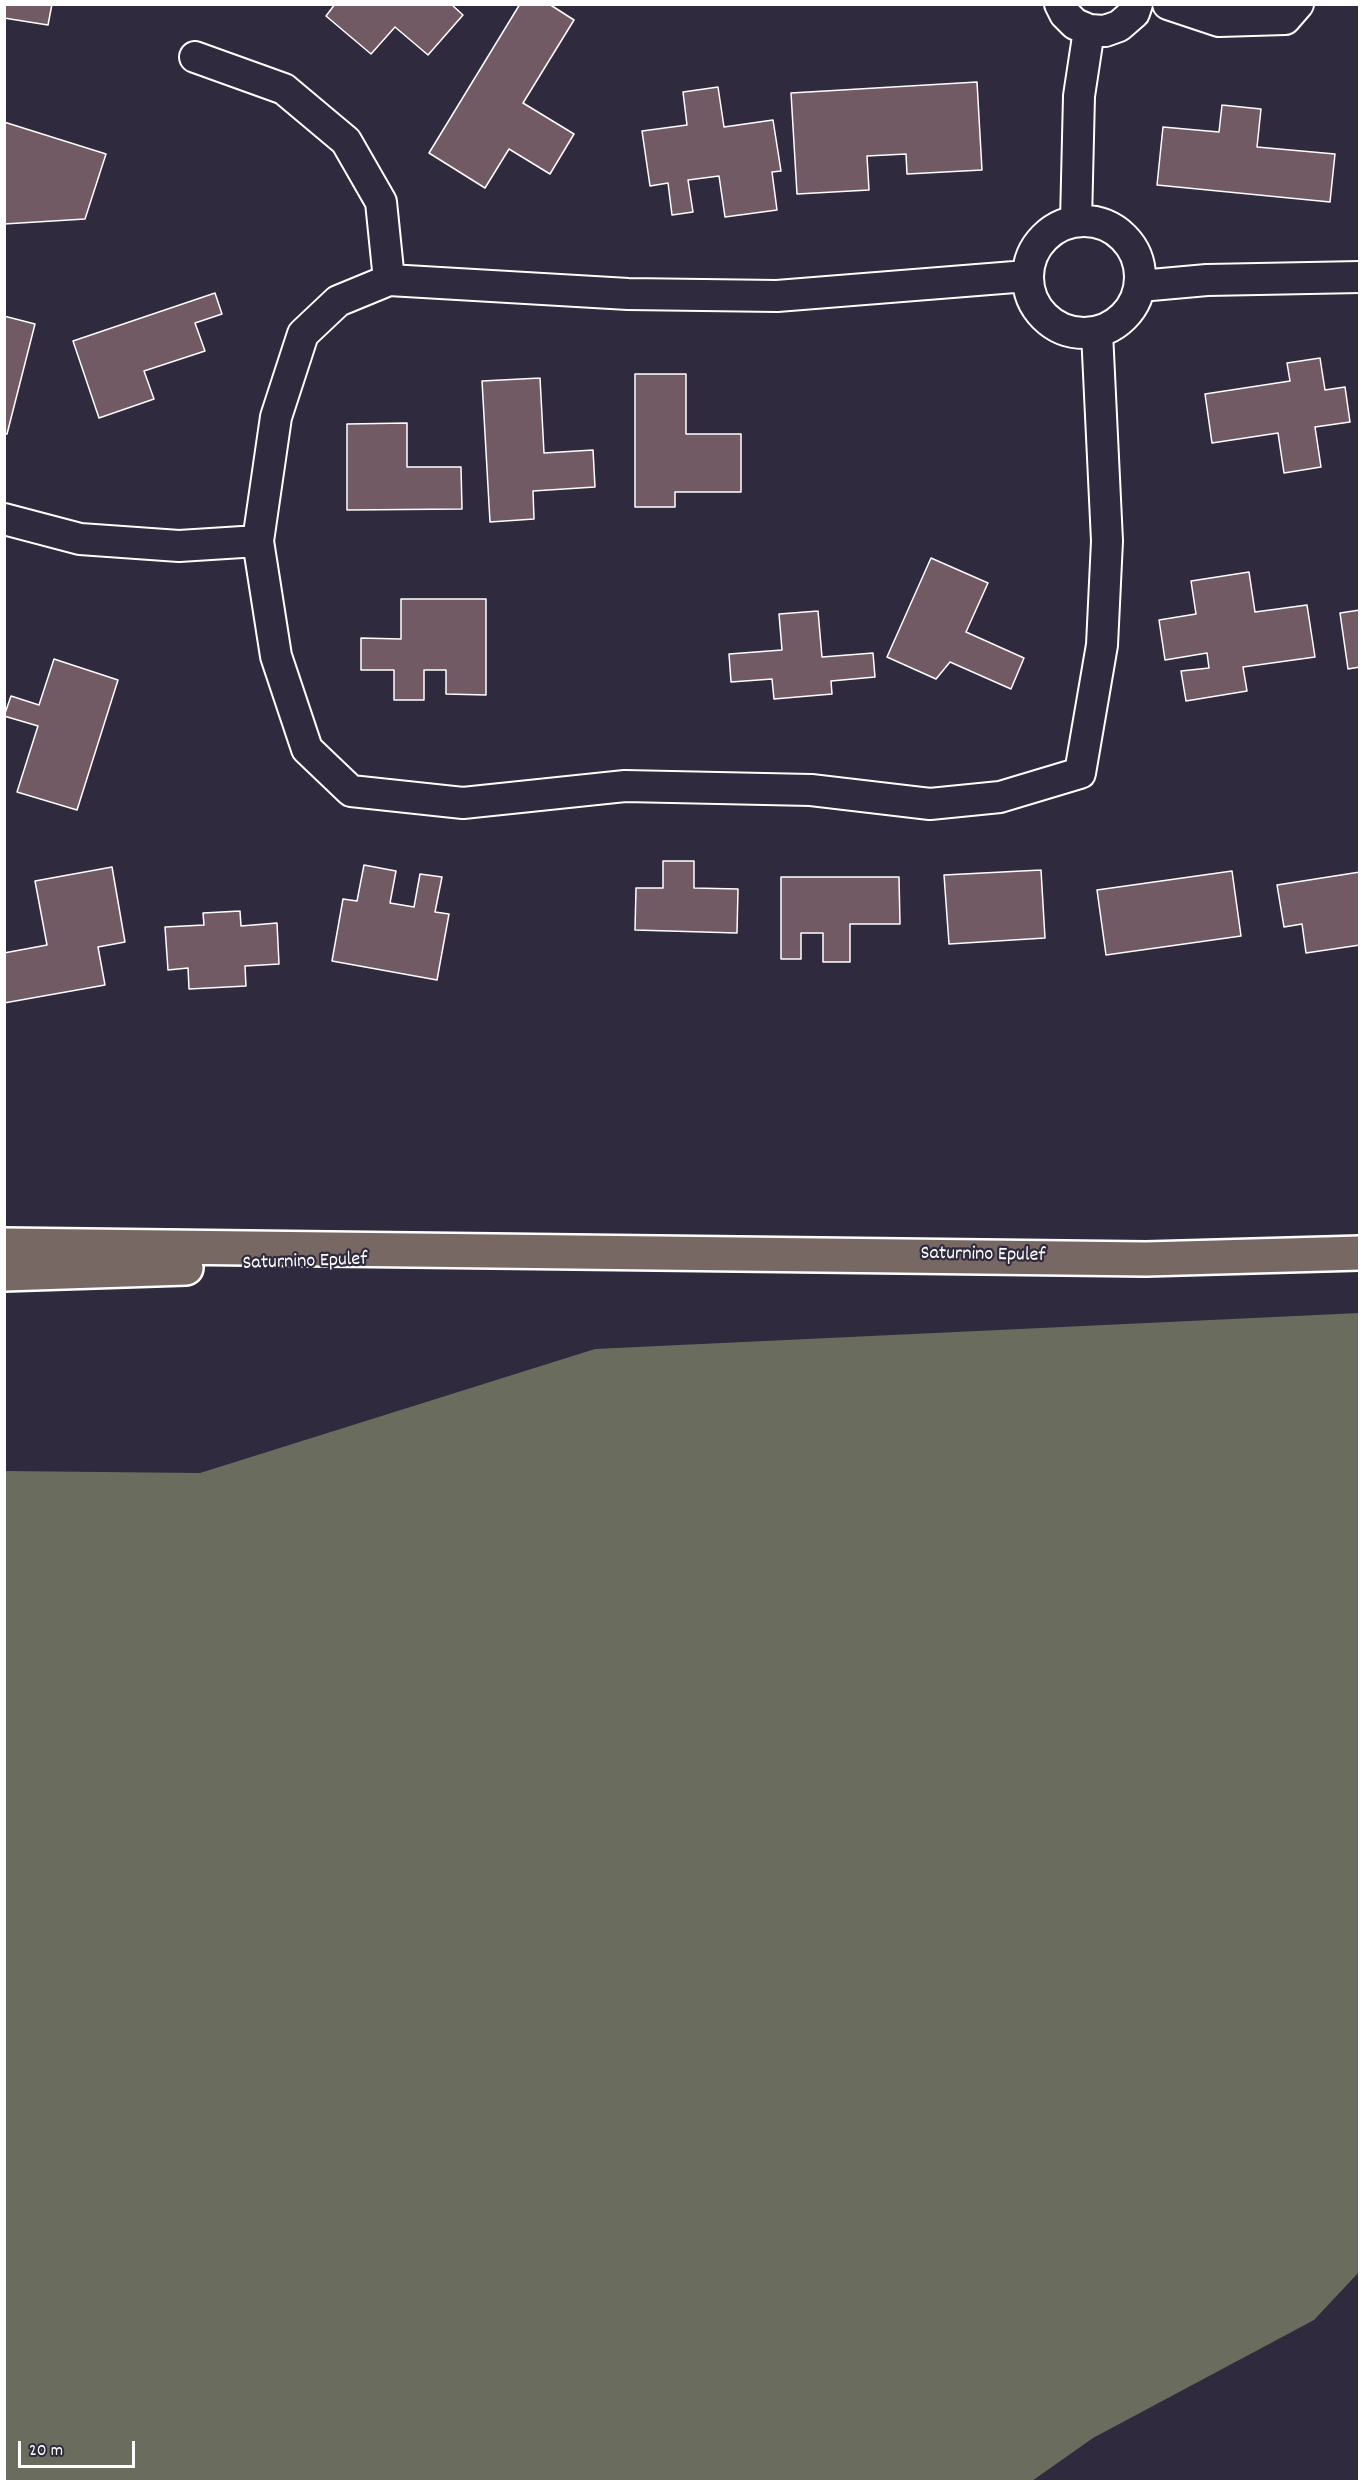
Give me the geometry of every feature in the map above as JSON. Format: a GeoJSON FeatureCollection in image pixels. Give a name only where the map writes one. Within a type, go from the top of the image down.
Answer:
{"type":"FeatureCollection","features":[{"type":"Feature","properties":{"kind":"main road","name":"Saturnino Epulef"},"geometry":{"type":"LineString","coordinates":[[4,1245],[1146,1258],[1359,1253]]}},
{"type":"Feature","properties":{"kind":"main road","name":"Saturnino Epulef"},"geometry":{"type":"LineString","coordinates":[[4,1274],[606,1251]]}},
{"type":"Feature","properties":{"kind":"street"},"geometry":{"type":"LineString","coordinates":[[1060,4],[1065,14],[1075,24],[1089,30],[1105,31],[1119,26],[1134,13],[1137,4]]}},
{"type":"Feature","properties":{"kind":"street"},"geometry":{"type":"LineString","coordinates":[[1168,4],[1220,21],[1285,19],[1298,4]]}},
{"type":"Feature","properties":{"kind":"street"},"geometry":{"type":"LineString","coordinates":[[1076,221],[1079,96],[1089,30]]}},
{"type":"Feature","properties":{"kind":"street"},"geometry":{"type":"LineString","coordinates":[[195,57],[284,89],[346,141],[381,202],[389,280]]}},
{"type":"Feature","properties":{"kind":"street"},"geometry":{"type":"LineString","coordinates":[[1076,221],[1105,224],[1131,245],[1139,262],[1140,286],[1135,303],[1123,318],[1097,332],[1069,332],[1049,322],[1030,296],[1027,276],[1030,259],[1040,242],[1058,227],[1076,221]]}},
{"type":"Feature","properties":{"kind":"street"},"geometry":{"type":"LineString","coordinates":[[1027,276],[777,296],[628,294],[389,280],[338,301],[303,334],[276,417],[258,541],[276,656],[307,748],[351,791],[463,803],[625,786],[811,790],[930,804],[999,797],[1080,773],[1102,645],[1106,553],[1097,332]]}},
{"type":"Feature","properties":{"kind":"street"},"geometry":{"type":"LineString","coordinates":[[1140,286],[1207,280],[1359,277]]}},
{"type":"Feature","properties":{"kind":"street"},"geometry":{"type":"LineString","coordinates":[[4,519],[80,539],[179,546],[258,541]]}},
{"type":"Feature","properties":{"kind":"green space"},"geometry":{"type":"Polygon","coordinates":[[[1359,1313],[1360,2271],[1314,2320],[1093,2438],[1032,2481],[5,2481],[5,1471],[200,1473],[595,1349],[1359,1313]]]}},
{"type":"Feature","properties":{"kind":"building"},"geometry":{"type":"Polygon","coordinates":[[[4,4],[52,4],[48,25],[4,18],[4,4]]]}},
{"type":"Feature","properties":{"kind":"building"},"geometry":{"type":"Polygon","coordinates":[[[335,4],[451,4],[463,15],[428,55],[395,27],[371,54],[326,16],[335,4]]]}},
{"type":"Feature","properties":{"kind":"building"},"geometry":{"type":"Polygon","coordinates":[[[520,4],[549,4],[574,20],[523,103],[574,134],[550,174],[509,149],[485,188],[429,153],[520,4]]]}},
{"type":"Feature","properties":{"kind":"building"},"geometry":{"type":"Polygon","coordinates":[[[977,82],[982,170],[907,174],[906,154],[867,156],[869,190],[797,194],[791,93],[977,82]]]}},
{"type":"Feature","properties":{"kind":"building"},"geometry":{"type":"Polygon","coordinates":[[[718,87],[724,127],[773,120],[781,171],[772,172],[777,210],[725,217],[719,176],[688,180],[693,212],[672,215],[668,183],[650,186],[642,131],[687,125],[683,92],[718,87]]]}},
{"type":"Feature","properties":{"kind":"building"},"geometry":{"type":"Polygon","coordinates":[[[1222,105],[1261,109],[1257,147],[1335,154],[1330,202],[1157,185],[1163,127],[1219,132],[1222,105]]]}},
{"type":"Feature","properties":{"kind":"building"},"geometry":{"type":"Polygon","coordinates":[[[4,122],[106,154],[85,219],[4,224],[4,122]]]}},
{"type":"Feature","properties":{"kind":"building"},"geometry":{"type":"Polygon","coordinates":[[[215,293],[222,314],[195,323],[205,351],[144,371],[154,399],[99,418],[73,341],[215,293]]]}},
{"type":"Feature","properties":{"kind":"building"},"geometry":{"type":"Polygon","coordinates":[[[4,316],[35,324],[7,434],[4,433],[4,316]]]}},
{"type":"Feature","properties":{"kind":"building"},"geometry":{"type":"Polygon","coordinates":[[[1320,358],[1325,390],[1345,387],[1350,422],[1315,427],[1321,467],[1284,473],[1278,433],[1212,443],[1205,394],[1290,381],[1287,363],[1320,358]]]}},
{"type":"Feature","properties":{"kind":"building"},"geometry":{"type":"Polygon","coordinates":[[[635,374],[686,374],[686,434],[741,434],[741,492],[675,492],[675,507],[635,507],[635,374]]]}},
{"type":"Feature","properties":{"kind":"building"},"geometry":{"type":"Polygon","coordinates":[[[540,378],[544,453],[593,450],[595,487],[533,491],[534,519],[490,522],[482,381],[540,378]]]}},
{"type":"Feature","properties":{"kind":"building"},"geometry":{"type":"Polygon","coordinates":[[[407,423],[407,467],[461,467],[462,509],[347,510],[347,424],[407,423]]]}},
{"type":"Feature","properties":{"kind":"building"},"geometry":{"type":"Polygon","coordinates":[[[931,558],[988,583],[966,632],[1024,658],[1011,689],[950,662],[936,679],[887,657],[931,558]]]}},
{"type":"Feature","properties":{"kind":"building"},"geometry":{"type":"Polygon","coordinates":[[[1249,572],[1255,612],[1307,605],[1315,657],[1243,667],[1247,691],[1186,701],[1181,671],[1209,668],[1207,653],[1165,660],[1159,620],[1196,614],[1191,581],[1249,572]]]}},
{"type":"Feature","properties":{"kind":"building"},"geometry":{"type":"Polygon","coordinates":[[[401,599],[486,599],[486,695],[446,694],[446,670],[424,670],[424,700],[394,700],[394,670],[361,670],[361,638],[401,639],[401,599]]]}},
{"type":"Feature","properties":{"kind":"building"},"geometry":{"type":"Polygon","coordinates":[[[1360,610],[1360,667],[1348,669],[1340,613],[1360,610]]]}},
{"type":"Feature","properties":{"kind":"building"},"geometry":{"type":"Polygon","coordinates":[[[818,611],[822,657],[873,653],[875,677],[831,681],[832,694],[774,699],[772,679],[731,682],[729,654],[782,650],[779,614],[818,611]]]}},
{"type":"Feature","properties":{"kind":"building"},"geometry":{"type":"Polygon","coordinates":[[[54,659],[118,680],[77,810],[17,792],[38,726],[4,716],[11,696],[39,705],[54,659]]]}},
{"type":"Feature","properties":{"kind":"building"},"geometry":{"type":"Polygon","coordinates":[[[663,861],[694,861],[694,888],[738,889],[737,933],[635,930],[636,888],[663,888],[663,861]]]}},
{"type":"Feature","properties":{"kind":"building"},"geometry":{"type":"Polygon","coordinates":[[[364,865],[396,871],[390,903],[414,907],[420,874],[442,877],[435,912],[449,914],[437,980],[332,961],[343,899],[357,901],[364,865]]]}},
{"type":"Feature","properties":{"kind":"building"},"geometry":{"type":"Polygon","coordinates":[[[112,867],[125,942],[98,947],[105,985],[4,1003],[4,953],[47,945],[35,881],[112,867]]]}},
{"type":"Feature","properties":{"kind":"building"},"geometry":{"type":"Polygon","coordinates":[[[1041,870],[1045,938],[949,944],[944,875],[1041,870]]]}},
{"type":"Feature","properties":{"kind":"building"},"geometry":{"type":"Polygon","coordinates":[[[1232,871],[1241,936],[1106,955],[1097,890],[1232,871]]]}},
{"type":"Feature","properties":{"kind":"building"},"geometry":{"type":"Polygon","coordinates":[[[1360,872],[1360,945],[1306,953],[1302,924],[1284,927],[1277,885],[1360,872]]]}},
{"type":"Feature","properties":{"kind":"building"},"geometry":{"type":"Polygon","coordinates":[[[781,877],[899,877],[900,924],[850,924],[850,962],[823,962],[823,933],[801,933],[801,959],[781,959],[781,877]]]}},
{"type":"Feature","properties":{"kind":"building"},"geometry":{"type":"Polygon","coordinates":[[[240,911],[241,926],[277,923],[279,964],[245,966],[246,986],[189,989],[188,968],[168,970],[165,927],[204,925],[203,913],[240,911]]]}}]}
